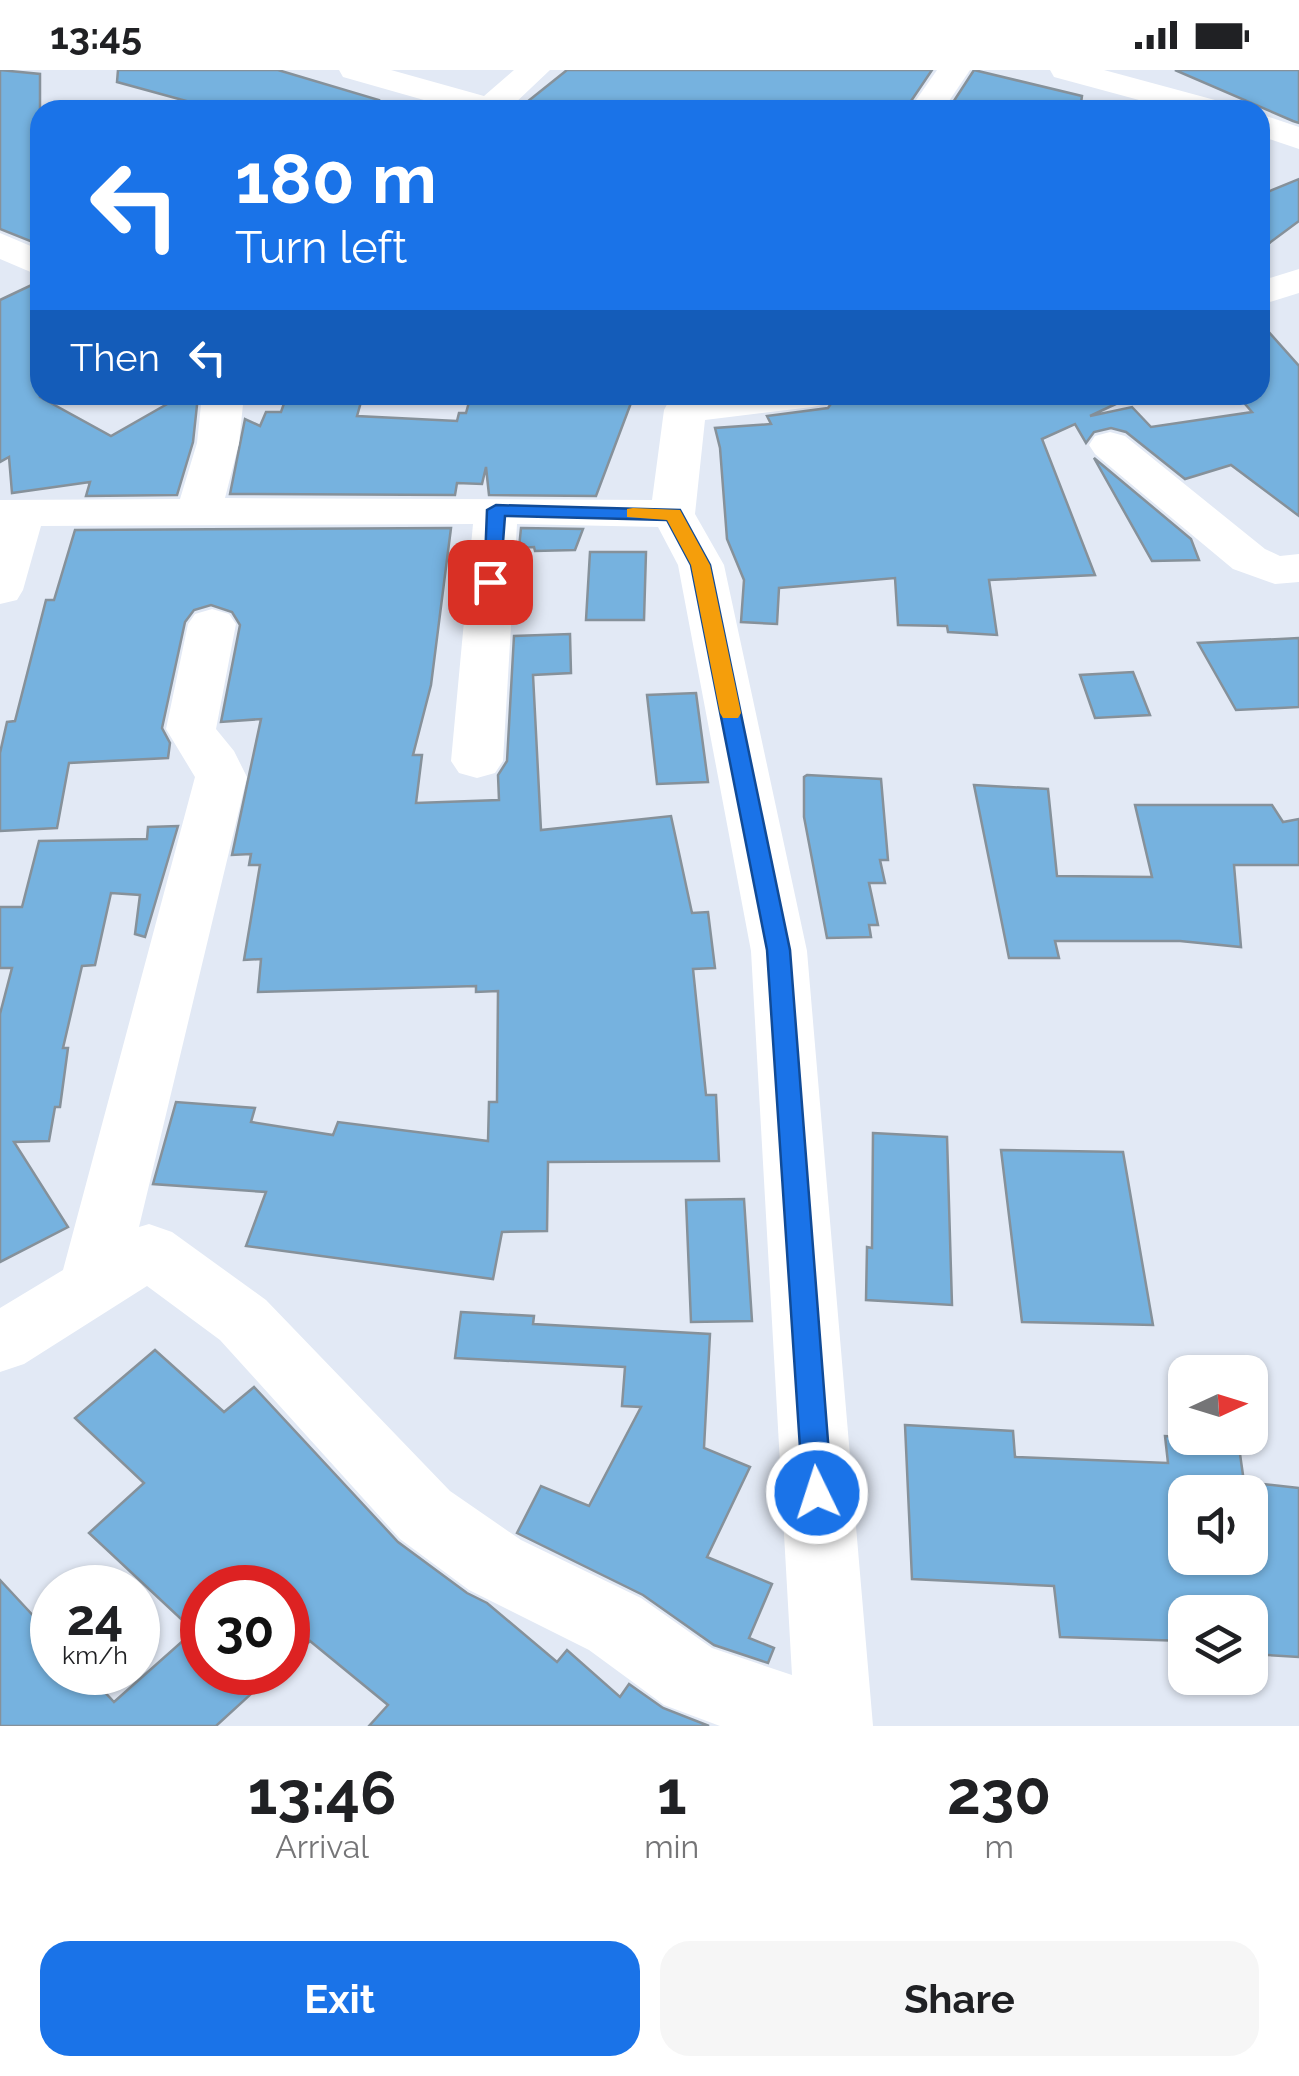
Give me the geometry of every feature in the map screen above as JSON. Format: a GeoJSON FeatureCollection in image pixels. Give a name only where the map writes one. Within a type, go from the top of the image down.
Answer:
{"type":"FeatureCollection","features":[{"type":"Feature","properties":{"kind":"street"},"geometry":{"type":"LineString","coordinates":[[502,100],[534,70]]}},
{"type":"Feature","properties":{"kind":"street"},"geometry":{"type":"LineString","coordinates":[[933,100],[954,70]]}},
{"type":"Feature","properties":{"kind":"street"},"geometry":{"type":"LineString","coordinates":[[1066,70],[1177,100]]}},
{"type":"Feature","properties":{"kind":"street"},"geometry":{"type":"LineString","coordinates":[[369,84],[448,100]]}},
{"type":"Feature","properties":{"kind":"street"},"geometry":{"type":"LineString","coordinates":[[1270,128],[1299,139]]}},
{"type":"Feature","properties":{"kind":"street"},"geometry":{"type":"LineString","coordinates":[[0,244],[30,260]]}},
{"type":"Feature","properties":{"kind":"street"},"geometry":{"type":"LineString","coordinates":[[1270,290],[1299,281]]}},
{"type":"Feature","properties":{"kind":"street"},"geometry":{"type":"LineString","coordinates":[[199,511],[218,443],[222,405]]}},
{"type":"Feature","properties":{"kind":"street"},"geometry":{"type":"LineString","coordinates":[[0,1343],[149,1251],[243,1320],[426,1516],[495,1565],[615,1624],[692,1678],[831,1726],[779,950],[701,565],[674,514],[689,405]]}},
{"type":"Feature","properties":{"kind":"street"},"geometry":{"type":"LineString","coordinates":[[1110,445],[1249,559],[1276,570],[1299,568]]}},
{"type":"Feature","properties":{"kind":"street"},"geometry":{"type":"LineString","coordinates":[[476,761],[496,510]]}},
{"type":"Feature","properties":{"kind":"street"},"geometry":{"type":"LineString","coordinates":[[0,590],[11,513],[496,510],[674,514]]}},
{"type":"Feature","properties":{"kind":"street"},"geometry":{"type":"LineString","coordinates":[[92,1285],[221,776],[220,768],[193,738],[191,729],[212,624]]}},
{"type":"Feature","properties":{"kind":"building"},"geometry":{"type":"Polygon","coordinates":[[[0,70],[40,74],[40,100],[30,100],[30,241],[0,229],[0,70]]]}},
{"type":"Feature","properties":{"kind":"building"},"geometry":{"type":"Polygon","coordinates":[[[118,70],[278,70],[379,100],[183,100],[117,82],[118,70]]]}},
{"type":"Feature","properties":{"kind":"building"},"geometry":{"type":"Polygon","coordinates":[[[567,70],[932,70],[912,100],[530,100],[567,70]]]}},
{"type":"Feature","properties":{"kind":"building"},"geometry":{"type":"Polygon","coordinates":[[[974,70],[1082,96],[1081,100],[954,100],[974,70]]]}},
{"type":"Feature","properties":{"kind":"building"},"geometry":{"type":"Polygon","coordinates":[[[1175,70],[1299,70],[1299,123],[1270,111],[1270,100],[1244,100],[1175,70]]]}},
{"type":"Feature","properties":{"kind":"building"},"geometry":{"type":"Polygon","coordinates":[[[1299,179],[1299,221],[1270,243],[1270,191],[1299,179]]]}},
{"type":"Feature","properties":{"kind":"building"},"geometry":{"type":"Polygon","coordinates":[[[30,286],[30,405],[55,405],[111,436],[165,405],[197,405],[193,442],[177,495],[86,496],[90,482],[12,493],[9,457],[0,462],[0,300],[30,286]]]}},
{"type":"Feature","properties":{"kind":"building"},"geometry":{"type":"Polygon","coordinates":[[[1270,333],[1299,366],[1299,516],[1231,465],[1185,479],[1126,432],[1111,428],[1094,432],[1086,443],[1075,424],[1042,439],[1095,575],[989,580],[997,635],[948,632],[947,626],[898,625],[895,578],[779,588],[777,624],[741,622],[744,580],[727,539],[715,428],[771,424],[767,416],[830,405],[1114,405],[1090,416],[1132,407],[1151,427],[1252,412],[1246,405],[1270,405],[1270,333]]]}},
{"type":"Feature","properties":{"kind":"building"},"geometry":{"type":"Polygon","coordinates":[[[283,405],[360,405],[357,416],[457,421],[468,405],[630,405],[596,496],[489,495],[486,467],[482,484],[457,483],[455,495],[230,494],[245,419],[260,426],[266,412],[281,412],[283,405]]]}},
{"type":"Feature","properties":{"kind":"building"},"geometry":{"type":"Polygon","coordinates":[[[1094,458],[1191,539],[1199,560],[1152,561],[1094,458]]]}},
{"type":"Feature","properties":{"kind":"building"},"geometry":{"type":"Polygon","coordinates":[[[451,528],[431,685],[413,755],[422,755],[416,803],[499,800],[498,775],[507,761],[514,636],[570,634],[571,673],[533,675],[541,830],[671,816],[692,913],[708,912],[715,968],[693,969],[706,1095],[716,1095],[719,1161],[548,1162],[547,1231],[502,1232],[493,1279],[246,1246],[266,1192],[153,1184],[176,1102],[255,1108],[251,1122],[333,1135],[338,1122],[488,1141],[489,1102],[497,1102],[498,991],[476,992],[476,986],[258,992],[261,959],[244,960],[260,865],[249,865],[251,854],[232,855],[261,719],[221,722],[240,625],[232,612],[211,605],[194,610],[185,622],[162,728],[170,743],[168,758],[69,763],[57,828],[0,831],[0,753],[7,722],[15,721],[46,600],[54,600],[75,530],[451,528]]]}},
{"type":"Feature","properties":{"kind":"building"},"geometry":{"type":"Polygon","coordinates":[[[521,528],[583,529],[575,550],[535,551],[534,547],[519,548],[521,528]]]}},
{"type":"Feature","properties":{"kind":"building"},"geometry":{"type":"Polygon","coordinates":[[[590,552],[646,552],[644,620],[586,620],[590,552]]]}},
{"type":"Feature","properties":{"kind":"building"},"geometry":{"type":"Polygon","coordinates":[[[1299,638],[1299,707],[1236,710],[1198,643],[1299,638]]]}},
{"type":"Feature","properties":{"kind":"building"},"geometry":{"type":"Polygon","coordinates":[[[1133,672],[1150,715],[1095,718],[1080,675],[1133,672]]]}},
{"type":"Feature","properties":{"kind":"building"},"geometry":{"type":"Polygon","coordinates":[[[696,693],[708,782],[657,784],[647,695],[696,693]]]}},
{"type":"Feature","properties":{"kind":"building"},"geometry":{"type":"Polygon","coordinates":[[[807,775],[881,779],[888,860],[880,860],[885,883],[869,883],[878,925],[869,925],[871,937],[827,938],[804,817],[807,775]]]}},
{"type":"Feature","properties":{"kind":"building"},"geometry":{"type":"Polygon","coordinates":[[[974,785],[1048,789],[1057,876],[1152,877],[1135,805],[1272,805],[1283,822],[1299,819],[1299,865],[1234,865],[1241,947],[1180,941],[1055,941],[1059,958],[1009,958],[974,785]]]}},
{"type":"Feature","properties":{"kind":"building"},"geometry":{"type":"Polygon","coordinates":[[[178,826],[145,937],[135,934],[140,895],[111,893],[95,965],[82,966],[63,1048],[68,1048],[60,1107],[55,1107],[49,1141],[14,1142],[68,1227],[0,1262],[0,1014],[12,968],[0,968],[0,907],[22,907],[39,841],[147,839],[148,827],[178,826]]]}},
{"type":"Feature","properties":{"kind":"building"},"geometry":{"type":"Polygon","coordinates":[[[873,1133],[947,1137],[952,1305],[866,1300],[867,1247],[872,1248],[873,1133]]]}},
{"type":"Feature","properties":{"kind":"building"},"geometry":{"type":"Polygon","coordinates":[[[1001,1150],[1123,1152],[1153,1325],[1022,1322],[1001,1150]]]}},
{"type":"Feature","properties":{"kind":"building"},"geometry":{"type":"Polygon","coordinates":[[[744,1199],[752,1321],[691,1322],[686,1200],[744,1199]]]}},
{"type":"Feature","properties":{"kind":"building"},"geometry":{"type":"Polygon","coordinates":[[[461,1312],[534,1316],[533,1324],[710,1334],[704,1448],[750,1467],[707,1557],[772,1584],[749,1638],[774,1648],[768,1663],[714,1645],[643,1595],[517,1533],[541,1486],[589,1506],[641,1407],[622,1406],[625,1367],[455,1358],[461,1312]]]}},
{"type":"Feature","properties":{"kind":"building"},"geometry":{"type":"Polygon","coordinates":[[[155,1350],[224,1412],[254,1387],[398,1542],[467,1593],[487,1603],[557,1662],[567,1650],[620,1697],[629,1684],[663,1708],[709,1726],[369,1726],[388,1705],[310,1641],[310,1565],[180,1565],[180,1618],[160,1599],[160,1565],[123,1565],[89,1533],[144,1483],[75,1418],[155,1350]]]}},
{"type":"Feature","properties":{"kind":"building"},"geometry":{"type":"Polygon","coordinates":[[[905,1425],[1013,1431],[1015,1457],[1168,1463],[1165,1436],[1168,1455],[1240,1455],[1243,1475],[1168,1475],[1168,1575],[1268,1575],[1268,1485],[1299,1488],[1299,1657],[1268,1655],[1268,1595],[1168,1595],[1168,1640],[1060,1637],[1054,1586],[912,1579],[905,1425]]]}},
{"type":"Feature","properties":{"kind":"building"},"geometry":{"type":"Polygon","coordinates":[[[0,1580],[30,1612],[30,1695],[107,1695],[114,1702],[122,1695],[160,1695],[160,1661],[180,1643],[180,1695],[250,1695],[216,1726],[0,1726],[0,1580]]]}},
{"type":"Feature","properties":{"kind":"slow traffic"},"geometry":{"type":"LineString","coordinates":[[633,513],[674,514],[701,565],[731,713]]}},
{"type":"Feature","properties":{"kind":"route"},"geometry":{"type":"LineString","coordinates":[[490,582],[496,510],[674,514],[701,565],[779,950],[817,1493]]}}]}
